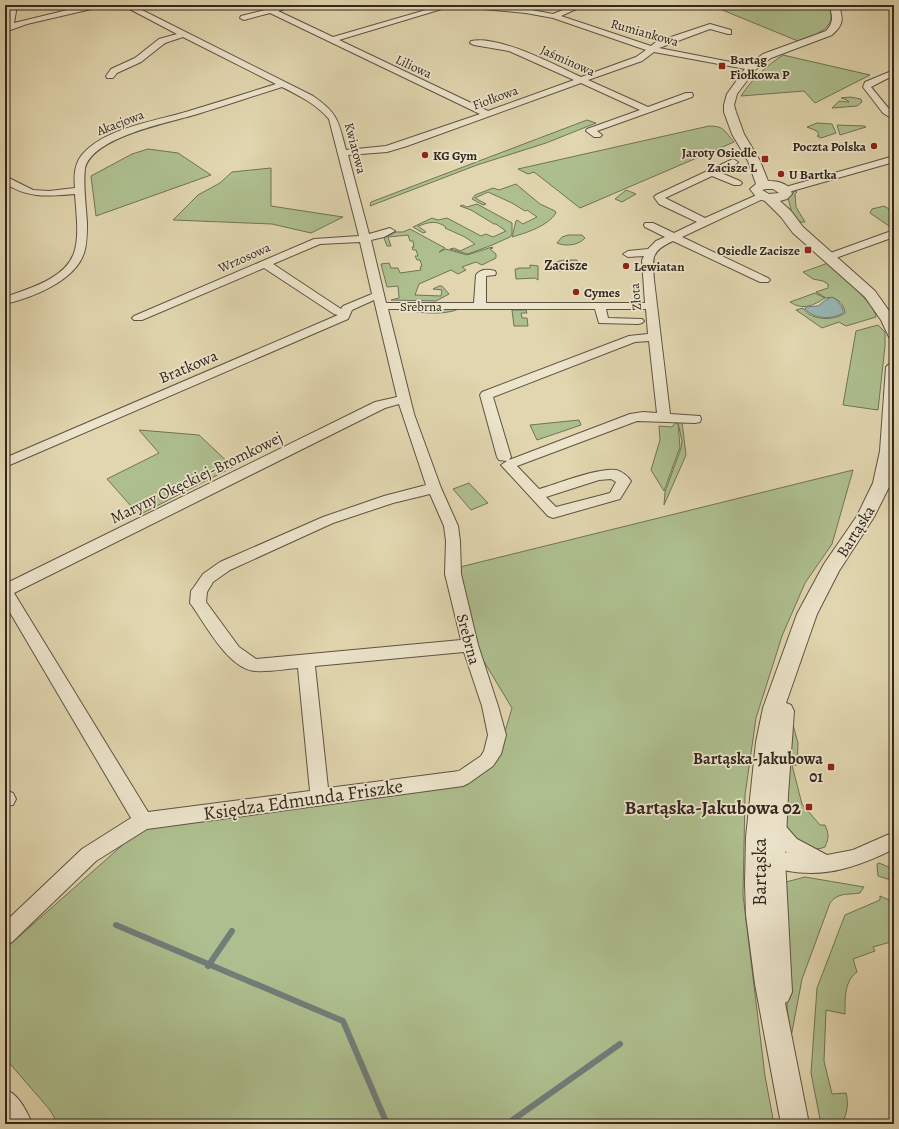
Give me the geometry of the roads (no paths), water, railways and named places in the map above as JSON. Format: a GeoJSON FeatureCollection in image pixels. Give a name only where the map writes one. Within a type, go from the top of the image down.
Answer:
{"type":"FeatureCollection","features":[{"type":"Feature","properties":{"kind":"street"},"geometry":{"type":"LineString","coordinates":[[13,5],[8,28],[97,5]]}},
{"type":"Feature","properties":{"kind":"street","name":"Kwiatowa"},"geometry":{"type":"LineString","coordinates":[[126,5],[310,98],[323,107],[333,119],[343,153],[380,301]]}},
{"type":"Feature","properties":{"kind":"street"},"geometry":{"type":"LineString","coordinates":[[244,18],[294,5]]}},
{"type":"Feature","properties":{"kind":"street"},"geometry":{"type":"LineString","coordinates":[[332,40],[451,5]]}},
{"type":"Feature","properties":{"kind":"street","name":"Rumiankowa"},"geometry":{"type":"LineString","coordinates":[[462,5],[526,11],[554,16],[651,50],[751,68]]}},
{"type":"Feature","properties":{"kind":"street"},"geometry":{"type":"LineString","coordinates":[[554,16],[581,5]]}},
{"type":"Feature","properties":{"kind":"street"},"geometry":{"type":"LineString","coordinates":[[834,5],[838,18],[835,27],[829,33],[768,56],[751,68],[736,88],[729,105],[730,112],[738,134],[786,214],[798,230],[870,294],[888,320],[894,334]]}},
{"type":"Feature","properties":{"kind":"street","name":"Liliowa"},"geometry":{"type":"LineString","coordinates":[[271,11],[486,113]]}},
{"type":"Feature","properties":{"kind":"street","name":"Fiołkowa"},"geometry":{"type":"LineString","coordinates":[[343,153],[392,148],[486,113],[639,60],[659,44],[710,26],[728,32]]}},
{"type":"Feature","properties":{"kind":"street"},"geometry":{"type":"LineString","coordinates":[[110,76],[114,71],[138,60],[162,41],[183,34]]}},
{"type":"Feature","properties":{"kind":"street","name":"Jaśminowa"},"geometry":{"type":"LineString","coordinates":[[474,43],[495,45],[512,49],[648,110]]}},
{"type":"Feature","properties":{"kind":"street"},"geometry":{"type":"LineString","coordinates":[[894,72],[872,81],[867,87],[886,111],[894,117]]}},
{"type":"Feature","properties":{"kind":"street","name":"Akacjowa"},"geometry":{"type":"LineString","coordinates":[[5,301],[43,286],[61,276],[71,266],[79,253],[81,221],[80,170],[84,158],[93,149],[106,140],[281,84]]}},
{"type":"Feature","properties":{"kind":"street"},"geometry":{"type":"LineString","coordinates":[[597,135],[590,131],[689,95]]}},
{"type":"Feature","properties":{"kind":"street"},"geometry":{"type":"LineString","coordinates":[[628,254],[651,252],[673,236],[773,192],[859,170],[894,159]]}},
{"type":"Feature","properties":{"kind":"street"},"geometry":{"type":"LineString","coordinates":[[705,222],[663,202],[660,197],[733,162]]}},
{"type":"Feature","properties":{"kind":"street"},"geometry":{"type":"LineString","coordinates":[[711,172],[737,183]]}},
{"type":"Feature","properties":{"kind":"street"},"geometry":{"type":"LineString","coordinates":[[5,179],[16,187],[34,194],[80,191]]}},
{"type":"Feature","properties":{"kind":"street"},"geometry":{"type":"LineString","coordinates":[[649,225],[764,280]]}},
{"type":"Feature","properties":{"kind":"street","name":"Wrzosowa"},"geometry":{"type":"LineString","coordinates":[[138,318],[318,242],[336,238],[365,239],[379,236],[390,231]]}},
{"type":"Feature","properties":{"kind":"street"},"geometry":{"type":"LineString","coordinates":[[829,257],[894,233]]}},
{"type":"Feature","properties":{"kind":"street","name":"Złota"},"geometry":{"type":"LineString","coordinates":[[651,252],[647,260],[650,306],[664,417]]}},
{"type":"Feature","properties":{"kind":"street"},"geometry":{"type":"LineString","coordinates":[[265,264],[343,310]]}},
{"type":"Feature","properties":{"kind":"street"},"geometry":{"type":"LineString","coordinates":[[480,305],[481,275],[491,272]]}},
{"type":"Feature","properties":{"kind":"street","name":"Bratkowa"},"geometry":{"type":"LineString","coordinates":[[5,464],[338,320],[344,317],[343,310],[372,297],[380,301]]}},
{"type":"Feature","properties":{"kind":"street","name":"Srebrna"},"geometry":{"type":"LineString","coordinates":[[463,778],[487,761],[492,754],[497,735],[490,706],[470,645],[453,574],[453,541],[451,526],[434,488],[404,399],[380,301],[480,305],[650,306]]}},
{"type":"Feature","properties":{"kind":"street"},"geometry":{"type":"LineString","coordinates":[[600,306],[603,321],[638,320]]}},
{"type":"Feature","properties":{"kind":"street"},"geometry":{"type":"LineString","coordinates":[[5,456],[343,310]]}},
{"type":"Feature","properties":{"kind":"street"},"geometry":{"type":"LineString","coordinates":[[504,456],[486,395],[636,338],[654,337]]}},
{"type":"Feature","properties":{"kind":"street","name":"Bartąska"},"geometry":{"type":"LineString","coordinates":[[765,857],[769,726],[777,696],[782,686],[807,614],[831,569],[865,517],[882,483],[889,443],[894,367]]}},
{"type":"Feature","properties":{"kind":"street","name":"Maryny Okęckiej-Bromkowej"},"geometry":{"type":"LineString","coordinates":[[5,591],[380,405],[404,399]]}},
{"type":"Feature","properties":{"kind":"street"},"geometry":{"type":"LineString","coordinates":[[536,495],[598,476],[614,474],[624,481],[615,496],[553,513],[536,495],[508,465],[635,417],[643,416],[695,419]]}},
{"type":"Feature","properties":{"kind":"street"},"geometry":{"type":"LineString","coordinates":[[434,488],[359,508],[328,520],[225,566],[208,578],[199,591],[198,603],[233,651],[246,662],[255,665],[470,645]]}},
{"type":"Feature","properties":{"kind":"street"},"geometry":{"type":"LineString","coordinates":[[5,591],[143,820]]}},
{"type":"Feature","properties":{"kind":"street"},"geometry":{"type":"LineString","coordinates":[[306,661],[320,798]]}},
{"type":"Feature","properties":{"kind":"street","name":"Bartąska"},"geometry":{"type":"LineString","coordinates":[[782,686],[783,708],[774,827],[765,857],[758,898],[761,938],[770,1000],[795,1124]]}},
{"type":"Feature","properties":{"kind":"street","name":"Księdza Edmunda Friszke"},"geometry":{"type":"LineString","coordinates":[[5,935],[89,855],[143,820],[320,798],[463,778]]}},
{"type":"Feature","properties":{"kind":"street"},"geometry":{"type":"LineString","coordinates":[[774,827],[790,845],[824,864]]}},
{"type":"Feature","properties":{"kind":"street"},"geometry":{"type":"LineString","coordinates":[[765,857],[806,864],[824,864],[854,859],[894,840]]}},
{"type":"Feature","properties":{"kind":"street"},"geometry":{"type":"LineString","coordinates":[[5,1100],[20,1124]]}},
{"type":"Feature","properties":{"kind":"water"},"geometry":{"type":"Polygon","coordinates":[[[832,297],[837,300],[843,309],[843,313],[833,317],[818,317],[805,309],[806,307],[818,306],[832,297]]]}},
{"type":"Feature","properties":{"kind":"waterway"},"geometry":{"type":"LineString","coordinates":[[116,925],[209,964]]}},
{"type":"Feature","properties":{"kind":"waterway"},"geometry":{"type":"LineString","coordinates":[[209,964],[232,931]]}},
{"type":"Feature","properties":{"kind":"waterway"},"geometry":{"type":"LineString","coordinates":[[209,964],[343,1021],[387,1124]]}},
{"type":"Feature","properties":{"kind":"waterway"},"geometry":{"type":"LineString","coordinates":[[507,1124],[620,1044]]}},
{"type":"Feature","properties":{"kind":"place","name":"Bartąg Fiołkowa P"},"geometry":{"type":"Point","coordinates":[722,66]}},
{"type":"Feature","properties":{"kind":"place","name":"Poczta Polska"},"geometry":{"type":"Point","coordinates":[874,146]}},
{"type":"Feature","properties":{"kind":"place","name":"KG Gym"},"geometry":{"type":"Point","coordinates":[425,155]}},
{"type":"Feature","properties":{"kind":"place","name":"Jaroty Osiedle Zacisze L"},"geometry":{"type":"Point","coordinates":[765,159]}},
{"type":"Feature","properties":{"kind":"place","name":"U Bartka"},"geometry":{"type":"Point","coordinates":[781,174]}},
{"type":"Feature","properties":{"kind":"place","name":"Osiedle Zacisze"},"geometry":{"type":"Point","coordinates":[808,250]}},
{"type":"Feature","properties":{"kind":"place","name":"Lewiatan"},"geometry":{"type":"Point","coordinates":[626,266]}},
{"type":"Feature","properties":{"kind":"place","name":"Cymes"},"geometry":{"type":"Point","coordinates":[576,292]}},
{"type":"Feature","properties":{"kind":"place","name":"Bartąska-Jakubowa 01"},"geometry":{"type":"Point","coordinates":[831,767]}},
{"type":"Feature","properties":{"kind":"place","name":"Bartąska-Jakubowa 02"},"geometry":{"type":"Point","coordinates":[809,807]}},
{"type":"Feature","properties":{"kind":"district","name":"Zacisze"},"geometry":{"type":"Point","coordinates":[566,265]}}]}
